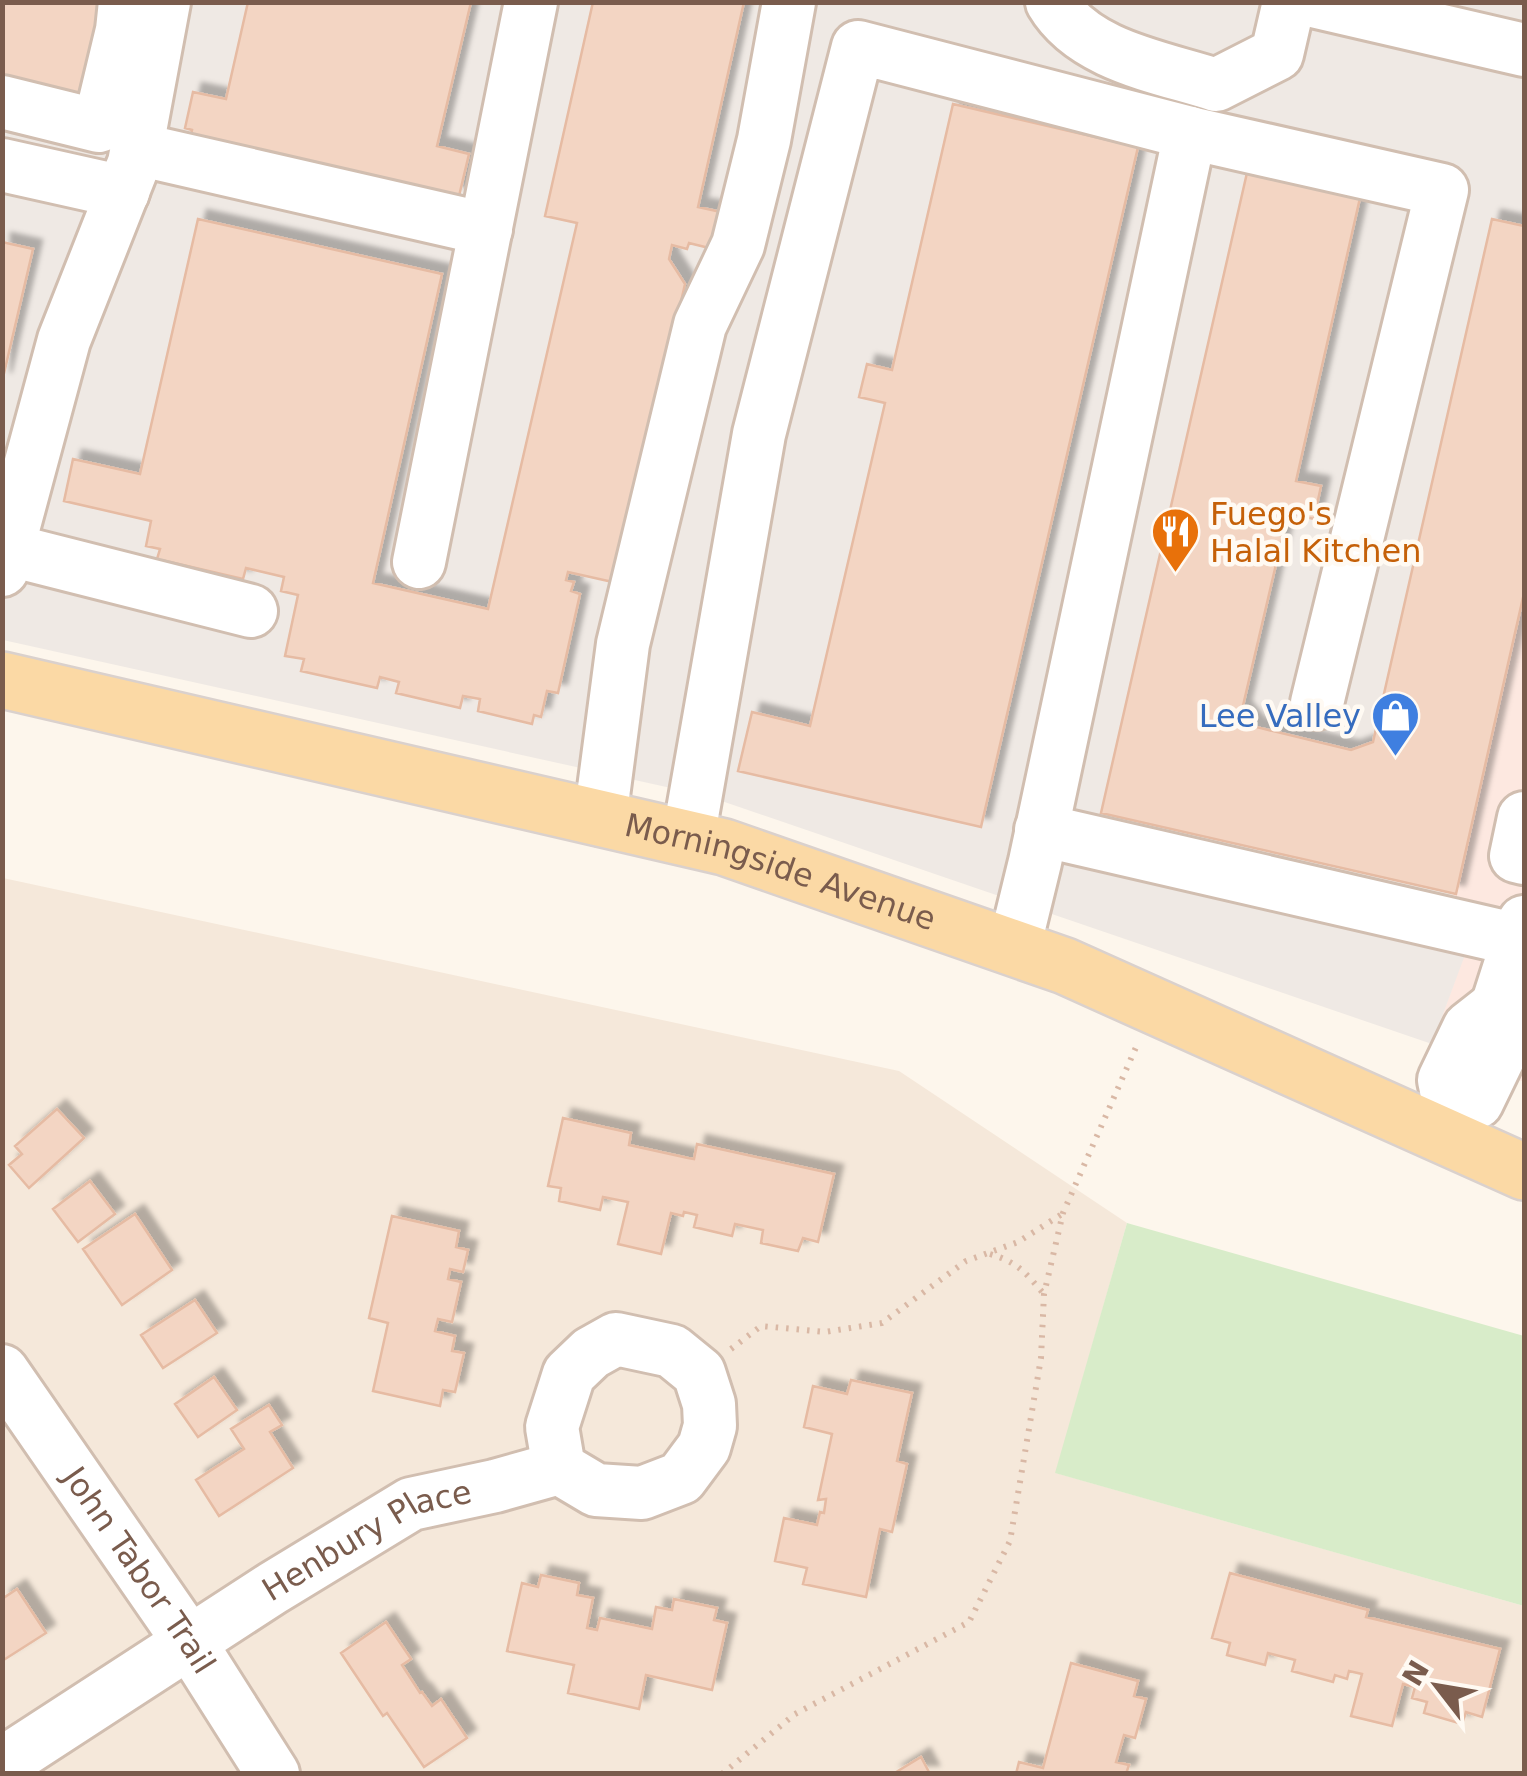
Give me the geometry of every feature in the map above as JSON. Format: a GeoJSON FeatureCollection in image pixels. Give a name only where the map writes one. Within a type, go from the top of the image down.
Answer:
{"type":"FeatureCollection","features":[{"type":"Feature","properties":{"kind":"main road","name":"Morningside Avenue"},"geometry":{"type":"LineString","coordinates":[[2,680],[724,848],[1065,966],[1154,1006],[1445,1122],[1524,1172]]}},
{"type":"Feature","properties":{"kind":"street"},"geometry":{"type":"LineString","coordinates":[[2,102],[99,126],[125,2]]}},
{"type":"Feature","properties":{"kind":"street"},"geometry":{"type":"LineString","coordinates":[[164,2],[130,170],[64,340],[4,556],[251,611]]}},
{"type":"Feature","properties":{"kind":"street"},"geometry":{"type":"LineString","coordinates":[[419,562],[531,2]]}},
{"type":"Feature","properties":{"kind":"street"},"geometry":{"type":"LineString","coordinates":[[600,819],[623,644],[700,325],[738,244],[764,140],[789,2]]}},
{"type":"Feature","properties":{"kind":"street"},"geometry":{"type":"LineString","coordinates":[[1052,2],[1061,17],[1100,48],[1216,85],[1278,54],[1289,2]]}},
{"type":"Feature","properties":{"kind":"street"},"geometry":{"type":"LineString","coordinates":[[1316,2],[1524,50]]}},
{"type":"Feature","properties":{"kind":"street"},"geometry":{"type":"LineString","coordinates":[[688,839],[759,434],[858,47],[1190,132],[1442,190],[1317,703]]}},
{"type":"Feature","properties":{"kind":"street"},"geometry":{"type":"LineString","coordinates":[[1014,948],[1036,862],[1190,132]]}},
{"type":"Feature","properties":{"kind":"street"},"geometry":{"type":"LineString","coordinates":[[2,165],[130,170],[486,229]]}},
{"type":"Feature","properties":{"kind":"street"},"geometry":{"type":"LineString","coordinates":[[1524,818],[1516,856],[1524,858]]}},
{"type":"Feature","properties":{"kind":"street"},"geometry":{"type":"LineString","coordinates":[[1041,830],[1521,931],[1498,1006],[1505,1044],[1476,1102],[1445,1122]]}},
{"type":"Feature","properties":{"kind":"street"},"geometry":{"type":"LineString","coordinates":[[616,1338],[672,1350],[699,1374],[709,1404],[710,1426],[704,1447],[681,1478],[642,1493],[596,1490],[559,1468],[552,1428],[569,1374],[591,1353],[616,1338]]}},
{"type":"Feature","properties":{"kind":"street","name":"John Tabor Trail"},"geometry":{"type":"LineString","coordinates":[[2,1371],[190,1643],[273,1774]]}},
{"type":"Feature","properties":{"kind":"street","name":"Henbury Place"},"geometry":{"type":"LineString","coordinates":[[2,1764],[311,1563],[410,1504],[559,1468]]}},
{"type":"Feature","properties":{"kind":"path"},"geometry":{"type":"LineString","coordinates":[[722,1774],[795,1714],[969,1622],[1010,1541],[1041,1358],[1044,1294],[1063,1213],[1154,1006]]}},
{"type":"Feature","properties":{"kind":"path"},"geometry":{"type":"LineString","coordinates":[[699,1374],[761,1326],[824,1332],[882,1323],[966,1261],[1018,1242],[1063,1213]]}},
{"type":"Feature","properties":{"kind":"path"},"geometry":{"type":"LineString","coordinates":[[987,1253],[1019,1266],[1044,1294]]}},
{"type":"Feature","properties":{"kind":"shaded area"},"geometry":{"type":"Polygon","coordinates":[[[3,3],[1524,3],[1524,592],[1447,917],[1476,925],[1432,1044],[707,796],[3,640],[3,3]]]}},
{"type":"Feature","properties":{"kind":"shaded area"},"geometry":{"type":"Polygon","coordinates":[[[1524,592],[1524,1082],[1432,1044],[1475,925],[1447,917],[1524,592]]]}},
{"type":"Feature","properties":{"kind":"shaded area"},"geometry":{"type":"Polygon","coordinates":[[[3,878],[899,1071],[1127,1223],[1056,1473],[1524,1606],[1524,1773],[3,1774],[3,878]]]}},
{"type":"Feature","properties":{"kind":"green space"},"geometry":{"type":"Polygon","coordinates":[[[1127,1223],[1524,1336],[1524,1606],[1055,1473],[1127,1223]]]}},
{"type":"Feature","properties":{"kind":"building"},"geometry":{"type":"Polygon","coordinates":[[[2,2],[108,2],[88,90],[62,106],[2,92],[2,2]]]}},
{"type":"Feature","properties":{"kind":"building"},"geometry":{"type":"Polygon","coordinates":[[[248,2],[471,2],[437,146],[469,154],[459,196],[191,135],[192,130],[185,128],[193,92],[226,99],[248,2]]]}},
{"type":"Feature","properties":{"kind":"building"},"geometry":{"type":"Polygon","coordinates":[[[593,2],[744,2],[698,207],[721,212],[713,249],[689,243],[687,249],[672,245],[669,259],[685,284],[617,583],[568,572],[566,580],[574,582],[571,591],[580,594],[558,693],[547,691],[541,717],[534,715],[532,724],[478,711],[480,699],[463,696],[460,708],[396,693],[399,682],[380,677],[377,688],[301,671],[304,659],[285,656],[298,595],[281,591],[284,577],[246,568],[243,579],[157,559],[160,549],[146,546],[151,521],[64,501],[73,459],[140,474],[198,219],[442,274],[373,583],[488,609],[577,223],[545,216],[593,2]]]}},
{"type":"Feature","properties":{"kind":"building"},"geometry":{"type":"Polygon","coordinates":[[[953,104],[1138,147],[981,827],[738,771],[752,712],[810,726],[885,403],[859,397],[867,364],[892,370],[953,104]]]}},
{"type":"Feature","properties":{"kind":"building"},"geometry":{"type":"Polygon","coordinates":[[[1249,164],[1362,189],[1296,481],[1321,486],[1314,519],[1288,513],[1242,710],[1256,727],[1351,750],[1373,742],[1492,219],[1524,226],[1524,593],[1456,894],[1101,813],[1249,164]]]}},
{"type":"Feature","properties":{"kind":"building"},"geometry":{"type":"Polygon","coordinates":[[[2,242],[33,249],[2,382],[2,242]]]}},
{"type":"Feature","properties":{"kind":"building"},"geometry":{"type":"Polygon","coordinates":[[[57,1109],[84,1138],[29,1188],[9,1165],[22,1154],[15,1146],[57,1109]]]}},
{"type":"Feature","properties":{"kind":"building"},"geometry":{"type":"Polygon","coordinates":[[[563,1118],[631,1133],[629,1145],[688,1158],[694,1159],[697,1144],[834,1174],[818,1242],[803,1238],[798,1251],[761,1243],[763,1230],[735,1224],[732,1236],[694,1227],[697,1215],[684,1212],[683,1216],[671,1213],[661,1254],[618,1244],[628,1202],[603,1197],[600,1210],[559,1201],[561,1188],[548,1186],[563,1118]]]}},
{"type":"Feature","properties":{"kind":"building"},"geometry":{"type":"Polygon","coordinates":[[[90,1181],[115,1214],[78,1242],[53,1209],[90,1181]]]}},
{"type":"Feature","properties":{"kind":"building"},"geometry":{"type":"Polygon","coordinates":[[[135,1214],[172,1270],[122,1305],[83,1249],[135,1214]]]}},
{"type":"Feature","properties":{"kind":"building"},"geometry":{"type":"Polygon","coordinates":[[[392,1216],[459,1231],[456,1247],[468,1250],[463,1272],[450,1269],[448,1279],[461,1282],[452,1322],[438,1319],[435,1331],[455,1336],[452,1351],[464,1353],[455,1392],[443,1390],[440,1406],[373,1391],[388,1323],[369,1318],[392,1216]]]}},
{"type":"Feature","properties":{"kind":"building"},"geometry":{"type":"Polygon","coordinates":[[[195,1300],[217,1333],[163,1368],[141,1335],[195,1300]]]}},
{"type":"Feature","properties":{"kind":"building"},"geometry":{"type":"Polygon","coordinates":[[[214,1377],[237,1410],[198,1437],[175,1404],[214,1377]]]}},
{"type":"Feature","properties":{"kind":"building"},"geometry":{"type":"Polygon","coordinates":[[[851,1380],[912,1393],[897,1461],[907,1464],[892,1532],[880,1529],[866,1597],[803,1584],[807,1568],[775,1561],[784,1518],[817,1525],[820,1512],[824,1513],[826,1499],[818,1500],[832,1434],[804,1427],[813,1386],[847,1394],[851,1380]]]}},
{"type":"Feature","properties":{"kind":"building"},"geometry":{"type":"Polygon","coordinates":[[[269,1405],[282,1425],[270,1432],[293,1468],[219,1516],[196,1480],[244,1449],[231,1429],[269,1405]]]}},
{"type":"Feature","properties":{"kind":"building"},"geometry":{"type":"Polygon","coordinates":[[[1230,1573],[1368,1610],[1366,1617],[1500,1649],[1482,1717],[1466,1712],[1462,1724],[1424,1713],[1427,1702],[1412,1698],[1415,1687],[1403,1684],[1392,1726],[1351,1716],[1362,1674],[1349,1671],[1347,1679],[1335,1675],[1333,1682],[1292,1671],[1295,1660],[1268,1653],[1265,1665],[1227,1655],[1230,1643],[1212,1638],[1230,1573]]]}},
{"type":"Feature","properties":{"kind":"building"},"geometry":{"type":"Polygon","coordinates":[[[541,1575],[579,1583],[577,1595],[593,1598],[587,1628],[597,1630],[600,1618],[652,1629],[656,1607],[672,1610],[674,1599],[717,1608],[714,1620],[727,1623],[712,1690],[646,1675],[639,1709],[568,1693],[574,1665],[507,1651],[522,1583],[538,1587],[541,1575]]]}},
{"type":"Feature","properties":{"kind":"building"},"geometry":{"type":"Polygon","coordinates":[[[17,1589],[46,1633],[2,1661],[2,1599],[17,1589]]]}},
{"type":"Feature","properties":{"kind":"building"},"geometry":{"type":"Polygon","coordinates":[[[386,1622],[411,1659],[402,1665],[420,1693],[432,1706],[441,1699],[467,1738],[424,1767],[387,1713],[383,1716],[341,1653],[386,1622]]]}},
{"type":"Feature","properties":{"kind":"building"},"geometry":{"type":"Polygon","coordinates":[[[1071,1663],[1138,1681],[1134,1696],[1146,1699],[1135,1738],[1124,1735],[1116,1762],[1129,1765],[1126,1774],[1016,1774],[1019,1762],[1043,1768],[1071,1663]]]}},
{"type":"Feature","properties":{"kind":"building"},"geometry":{"type":"Polygon","coordinates":[[[921,1757],[930,1774],[893,1774],[921,1757]]]}},
{"type":"Feature","properties":{"kind":"place","name":"Fuego's Halal Kitchen"},"geometry":{"type":"Point","coordinates":[1175,574]}},
{"type":"Feature","properties":{"kind":"place","name":"Lee Valley"},"geometry":{"type":"Point","coordinates":[1396,758]}}]}
